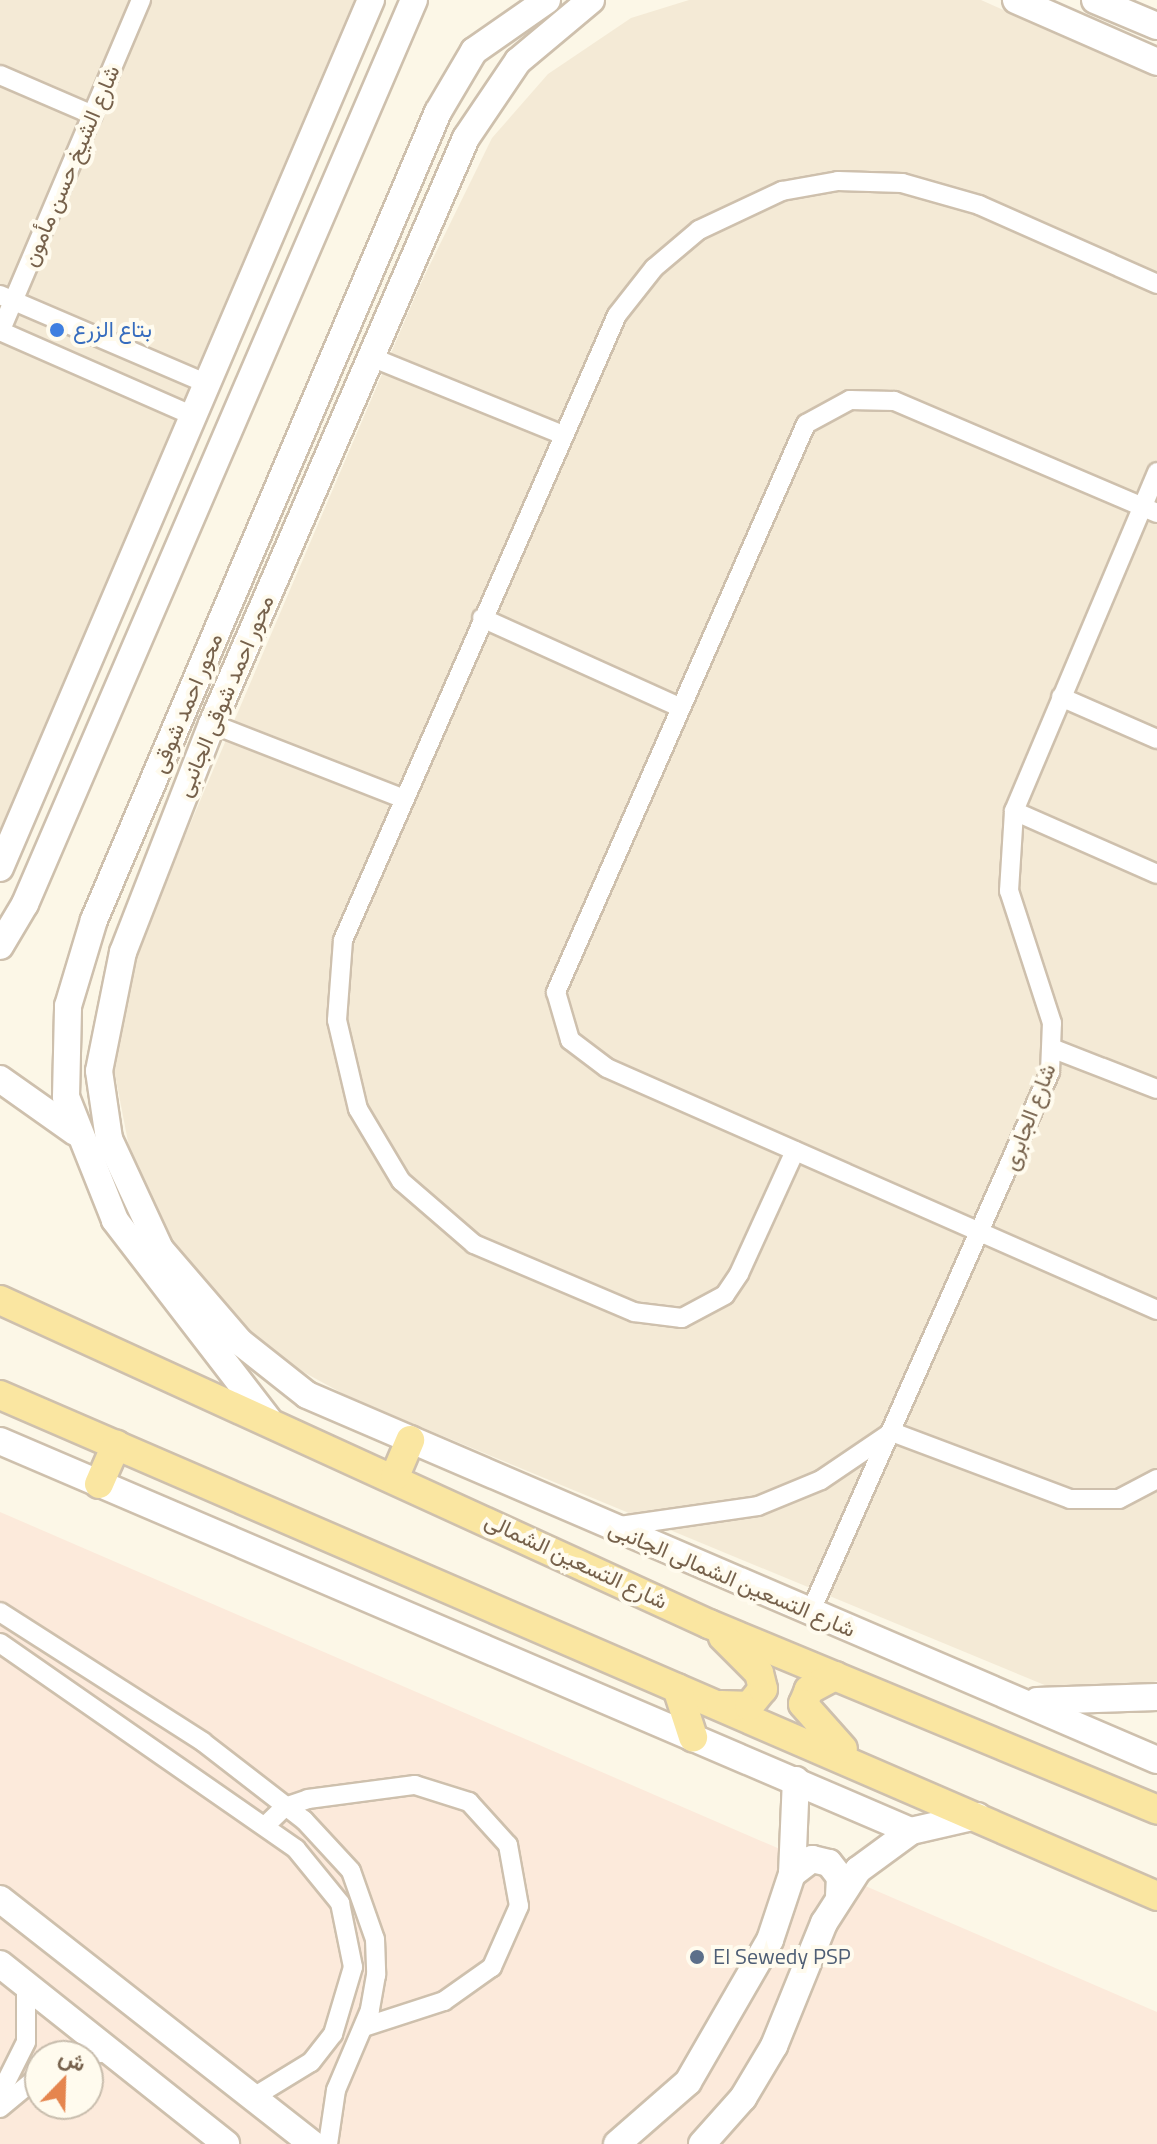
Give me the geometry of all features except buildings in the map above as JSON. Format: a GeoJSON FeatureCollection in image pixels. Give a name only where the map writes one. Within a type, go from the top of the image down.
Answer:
{"type":"FeatureCollection","features":[{"type":"Feature","properties":{"kind":"main road","name":"شارع التسعين الشمالى"},"geometry":{"type":"LineString","coordinates":[[0,1300],[395,1476],[709,1624],[1155,1804]]}},
{"type":"Feature","properties":{"kind":"main road"},"geometry":{"type":"LineString","coordinates":[[0,1395],[1157,1896]]}},
{"type":"Feature","properties":{"kind":"main road"},"geometry":{"type":"LineString","coordinates":[[395,1476],[410,1440]]}},
{"type":"Feature","properties":{"kind":"main road"},"geometry":{"type":"LineString","coordinates":[[99,1484],[116,1445]]}},
{"type":"Feature","properties":{"kind":"main road"},"geometry":{"type":"LineString","coordinates":[[709,1624],[763,1680],[749,1706],[716,1704]]}},
{"type":"Feature","properties":{"kind":"main road"},"geometry":{"type":"LineString","coordinates":[[835,1676],[809,1690],[803,1704],[815,1726],[862,1766]]}},
{"type":"Feature","properties":{"kind":"main road"},"geometry":{"type":"LineString","coordinates":[[677,1688],[693,1737]]}},
{"type":"Feature","properties":{"kind":"street","name":"شارع الشيخ حسن مأمون"},"geometry":{"type":"LineString","coordinates":[[0,332],[7,298],[93,115],[141,0]]}},
{"type":"Feature","properties":{"kind":"street"},"geometry":{"type":"LineString","coordinates":[[0,868],[371,0]]}},
{"type":"Feature","properties":{"kind":"street"},"geometry":{"type":"LineString","coordinates":[[0,946],[44,860],[414,0]]}},
{"type":"Feature","properties":{"kind":"street","name":"محور احمد شوقى"},"geometry":{"type":"LineString","coordinates":[[268,1419],[151,1276],[115,1220],[75,1132],[66,1097],[66,1022],[94,920],[438,112],[474,51],[547,0]]}},
{"type":"Feature","properties":{"kind":"street","name":"محور احمد شوقى الجانبى"},"geometry":{"type":"LineString","coordinates":[[307,1395],[240,1342],[160,1249],[109,1139],[99,1071],[123,952],[212,724],[371,357],[489,97],[518,61],[591,0]]}},
{"type":"Feature","properties":{"kind":"street"},"geometry":{"type":"LineString","coordinates":[[1016,0],[1157,62]]}},
{"type":"Feature","properties":{"kind":"street"},"geometry":{"type":"LineString","coordinates":[[1076,26],[1086,0]]}},
{"type":"Feature","properties":{"kind":"street"},"geometry":{"type":"LineString","coordinates":[[1095,0],[1157,26]]}},
{"type":"Feature","properties":{"kind":"street"},"geometry":{"type":"LineString","coordinates":[[0,75],[93,115]]}},
{"type":"Feature","properties":{"kind":"street"},"geometry":{"type":"LineString","coordinates":[[795,1151],[739,1274],[706,1310],[682,1318],[634,1312],[474,1244],[435,1216],[382,1155],[358,1109],[337,1020],[343,940],[561,434],[617,315],[654,268],[699,230],[782,191],[863,181],[941,192],[1157,284]]}},
{"type":"Feature","properties":{"kind":"street"},"geometry":{"type":"LineString","coordinates":[[7,298],[208,384]]}},
{"type":"Feature","properties":{"kind":"street"},"geometry":{"type":"LineString","coordinates":[[0,332],[194,416]]}},
{"type":"Feature","properties":{"kind":"street"},"geometry":{"type":"LineString","coordinates":[[371,357],[561,434]]}},
{"type":"Feature","properties":{"kind":"street"},"geometry":{"type":"LineString","coordinates":[[1149,510],[894,401],[838,404],[793,442],[559,973],[557,1010],[586,1057],[1157,1310]]}},
{"type":"Feature","properties":{"kind":"street","name":"شارع الجابرى"},"geometry":{"type":"LineString","coordinates":[[810,1613],[1043,1094],[1054,1049],[1009,891],[1014,811],[1061,697],[1149,510],[1157,472]]}},
{"type":"Feature","properties":{"kind":"street"},"geometry":{"type":"LineString","coordinates":[[482,618],[677,706]]}},
{"type":"Feature","properties":{"kind":"street"},"geometry":{"type":"LineString","coordinates":[[1061,697],[1157,739]]}},
{"type":"Feature","properties":{"kind":"street"},"geometry":{"type":"LineString","coordinates":[[212,724],[404,799]]}},
{"type":"Feature","properties":{"kind":"street"},"geometry":{"type":"LineString","coordinates":[[1014,811],[1157,874]]}},
{"type":"Feature","properties":{"kind":"street"},"geometry":{"type":"LineString","coordinates":[[1054,1049],[1157,1089]]}},
{"type":"Feature","properties":{"kind":"street"},"geometry":{"type":"LineString","coordinates":[[0,1079],[75,1132]]}},
{"type":"Feature","properties":{"kind":"street","name":"شارع التسعين الشمالى الجانبى"},"geometry":{"type":"LineString","coordinates":[[307,1395],[1157,1760]]}},
{"type":"Feature","properties":{"kind":"street"},"geometry":{"type":"LineString","coordinates":[[608,1526],[685,1522],[758,1506],[821,1480],[892,1432],[1070,1499],[1119,1499],[1157,1479]]}},
{"type":"Feature","properties":{"kind":"street"},"geometry":{"type":"LineString","coordinates":[[0,1441],[911,1831]]}},
{"type":"Feature","properties":{"kind":"street"},"geometry":{"type":"LineString","coordinates":[[0,1612],[203,1742],[285,1807],[330,1843],[366,1903],[376,1975],[364,2027],[313,2143],[252,2098],[148,2008],[0,1899]]}},
{"type":"Feature","properties":{"kind":"street"},"geometry":{"type":"LineString","coordinates":[[0,1643],[265,1826],[321,1873],[340,1903],[353,1967],[347,2002],[326,2043],[284,2083],[252,2098]]}},
{"type":"Feature","properties":{"kind":"street"},"geometry":{"type":"LineString","coordinates":[[1006,1696],[1060,1704],[1157,1697]]}},
{"type":"Feature","properties":{"kind":"street"},"geometry":{"type":"LineString","coordinates":[[617,2144],[650,2122],[715,2044],[770,1940],[792,1874],[796,1780]]}},
{"type":"Feature","properties":{"kind":"street"},"geometry":{"type":"LineString","coordinates":[[265,1826],[285,1807],[359,1789],[428,1786],[481,1811],[513,1858],[516,1922],[492,1967],[444,2001],[364,2027]]}},
{"type":"Feature","properties":{"kind":"street"},"geometry":{"type":"LineString","coordinates":[[702,2144],[743,2098],[774,2046],[839,1895],[881,1849],[911,1831],[977,1816]]}},
{"type":"Feature","properties":{"kind":"street"},"geometry":{"type":"LineString","coordinates":[[792,1874],[804,1862],[829,1863],[840,1877],[839,1895]]}},
{"type":"Feature","properties":{"kind":"street"},"geometry":{"type":"LineString","coordinates":[[0,1964],[226,2144]]}},
{"type":"Feature","properties":{"kind":"street"},"geometry":{"type":"LineString","coordinates":[[0,2094],[26,2042],[26,1985]]}},
{"type":"Feature","properties":{"kind":"street"},"geometry":{"type":"LineString","coordinates":[[104,2053],[110,2052]]}},
{"type":"Feature","properties":{"kind":"street"},"geometry":{"type":"LineString","coordinates":[[0,2108],[24,2088]]}},
{"type":"Feature","properties":{"kind":"shaded area"},"geometry":{"type":"Polygon","coordinates":[[[0,0],[354,0],[0,829],[0,0]]]}},
{"type":"Feature","properties":{"kind":"shaded area"},"geometry":{"type":"Polygon","coordinates":[[[689,0],[981,0],[1157,78],[1157,1681],[1121,1691],[1047,1686],[351,1398],[265,1351],[199,1292],[139,1199],[113,1064],[142,937],[420,285],[492,138],[548,74],[631,18],[689,0]]]}},
{"type":"Feature","properties":{"kind":"shaded area"},"geometry":{"type":"Polygon","coordinates":[[[0,1512],[1157,2012],[1157,2144],[0,2144],[0,1512]]]}},
{"type":"Feature","properties":{"kind":"place","name":"بتاع الزرع"},"geometry":{"type":"Point","coordinates":[57,330]}},
{"type":"Feature","properties":{"kind":"place","name":"El Sewedy PSP"},"geometry":{"type":"Point","coordinates":[697,1957]}}]}
